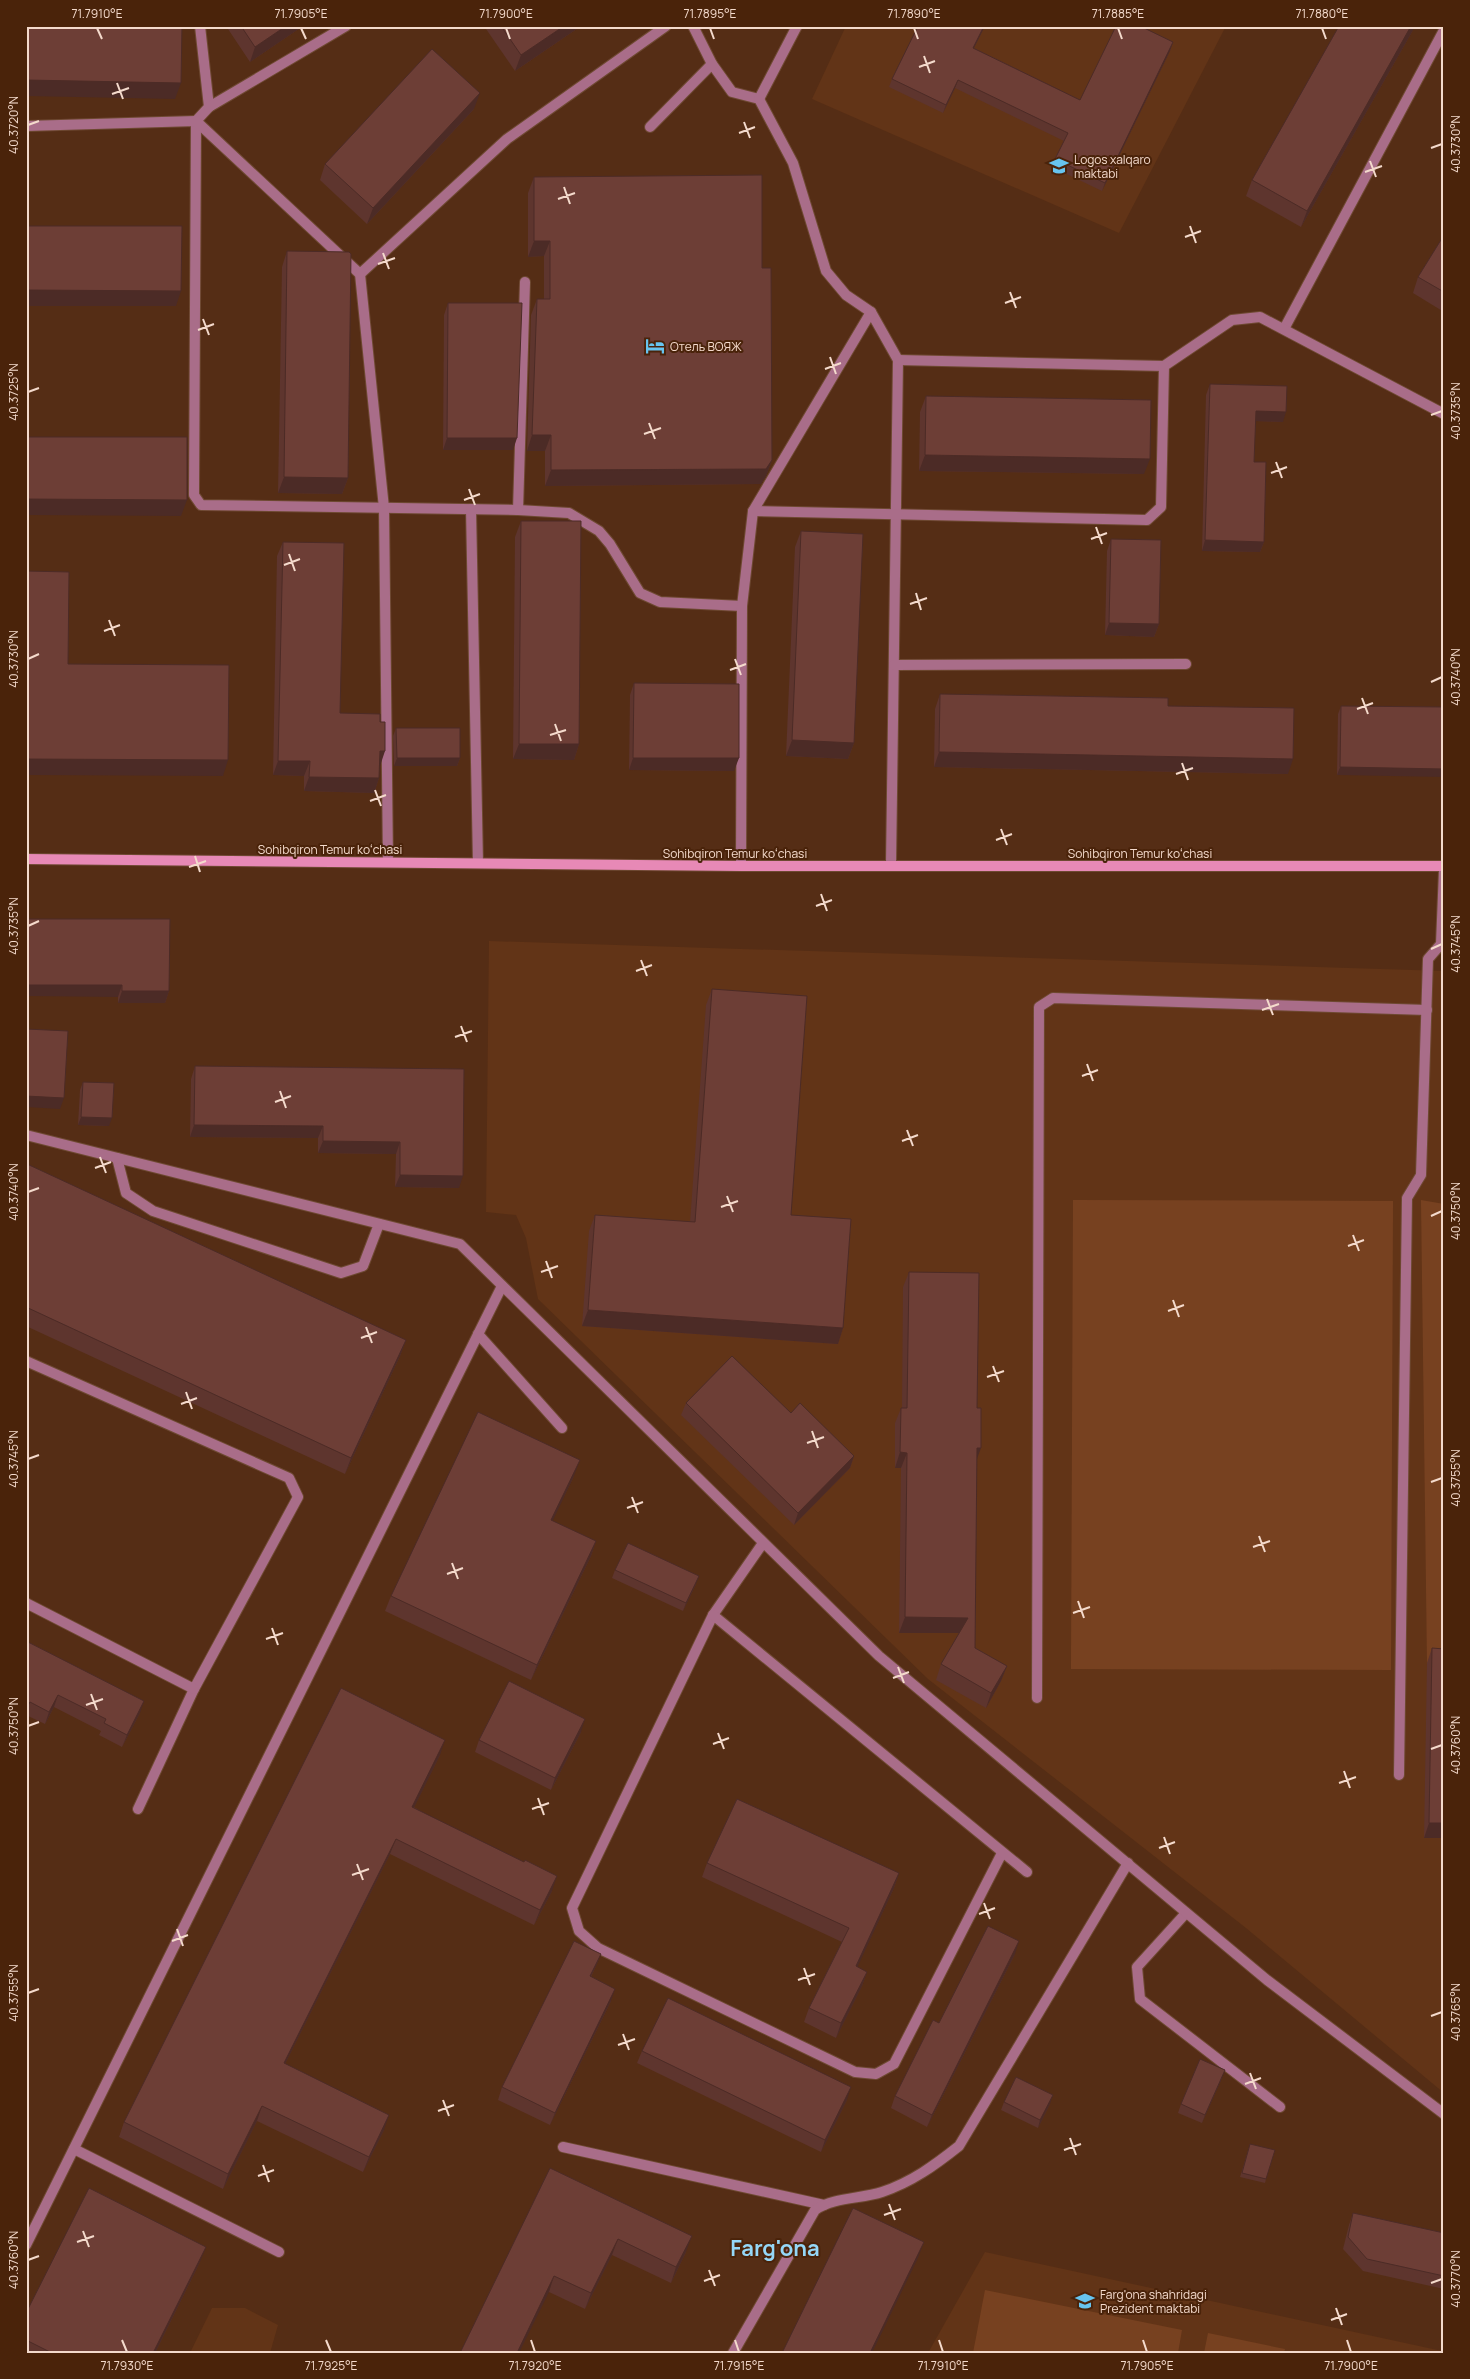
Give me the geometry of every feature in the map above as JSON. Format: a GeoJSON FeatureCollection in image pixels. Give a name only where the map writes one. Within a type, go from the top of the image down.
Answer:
{"type":"FeatureCollection","features":[{"type":"Feature","properties":{"kind":"main road","name":"Sohibqiron Temur koʻchasi"},"geometry":{"type":"LineString","coordinates":[[26,860],[741,866],[1444,866]]}},
{"type":"Feature","properties":{"kind":"street"},"geometry":{"type":"LineString","coordinates":[[200,26],[209,108]]}},
{"type":"Feature","properties":{"kind":"street"},"geometry":{"type":"LineString","coordinates":[[26,126],[196,121],[209,108],[346,26]]}},
{"type":"Feature","properties":{"kind":"street"},"geometry":{"type":"LineString","coordinates":[[360,274],[507,140],[666,26]]}},
{"type":"Feature","properties":{"kind":"street"},"geometry":{"type":"LineString","coordinates":[[693,26],[712,64],[732,92],[759,99],[793,163],[826,271],[846,295],[871,312],[898,360],[891,865]]}},
{"type":"Feature","properties":{"kind":"street"},"geometry":{"type":"LineString","coordinates":[[759,99],[797,26]]}},
{"type":"Feature","properties":{"kind":"street"},"geometry":{"type":"LineString","coordinates":[[1284,329],[1444,30]]}},
{"type":"Feature","properties":{"kind":"street"},"geometry":{"type":"LineString","coordinates":[[650,127],[712,64]]}},
{"type":"Feature","properties":{"kind":"street"},"geometry":{"type":"LineString","coordinates":[[196,121],[360,274],[384,508],[388,862]]}},
{"type":"Feature","properties":{"kind":"street"},"geometry":{"type":"LineString","coordinates":[[196,121],[194,495],[201,505],[472,509],[569,513],[599,531],[610,544],[640,593],[660,602],[742,606]]}},
{"type":"Feature","properties":{"kind":"street"},"geometry":{"type":"LineString","coordinates":[[518,510],[525,282]]}},
{"type":"Feature","properties":{"kind":"street"},"geometry":{"type":"LineString","coordinates":[[741,866],[742,606],[754,511],[871,312]]}},
{"type":"Feature","properties":{"kind":"street"},"geometry":{"type":"LineString","coordinates":[[898,360],[1164,366],[1232,320],[1260,318],[1444,414]]}},
{"type":"Feature","properties":{"kind":"street"},"geometry":{"type":"LineString","coordinates":[[754,511],[1147,520],[1160,507],[1164,366]]}},
{"type":"Feature","properties":{"kind":"street"},"geometry":{"type":"LineString","coordinates":[[472,509],[478,863]]}},
{"type":"Feature","properties":{"kind":"street"},"geometry":{"type":"LineString","coordinates":[[894,665],[1186,664]]}},
{"type":"Feature","properties":{"kind":"street"},"geometry":{"type":"LineString","coordinates":[[1399,1775],[1407,1198],[1421,1175],[1428,959],[1441,944],[1444,870]]}},
{"type":"Feature","properties":{"kind":"street"},"geometry":{"type":"LineString","coordinates":[[1037,1698],[1039,1007],[1053,998],[1427,1010]]}},
{"type":"Feature","properties":{"kind":"street"},"geometry":{"type":"LineString","coordinates":[[26,1135],[460,1244],[878,1656],[1267,1980],[1444,2114]]}},
{"type":"Feature","properties":{"kind":"street"},"geometry":{"type":"LineString","coordinates":[[117,1158],[126,1193],[153,1211],[341,1273],[363,1266],[379,1224]]}},
{"type":"Feature","properties":{"kind":"street"},"geometry":{"type":"LineString","coordinates":[[26,2245],[502,1286]]}},
{"type":"Feature","properties":{"kind":"street"},"geometry":{"type":"LineString","coordinates":[[478,1334],[562,1428]]}},
{"type":"Feature","properties":{"kind":"street"},"geometry":{"type":"LineString","coordinates":[[26,1361],[289,1478],[298,1497],[194,1689],[138,1809]]}},
{"type":"Feature","properties":{"kind":"street"},"geometry":{"type":"LineString","coordinates":[[763,1543],[713,1615],[572,1908],[579,1931],[598,1948],[855,2072],[876,2074],[894,2064],[1002,1853]]}},
{"type":"Feature","properties":{"kind":"street"},"geometry":{"type":"LineString","coordinates":[[26,1603],[194,1689]]}},
{"type":"Feature","properties":{"kind":"street"},"geometry":{"type":"LineString","coordinates":[[713,1615],[1002,1853],[1028,1872]]}},
{"type":"Feature","properties":{"kind":"street"},"geometry":{"type":"LineString","coordinates":[[733,2353],[815,2210],[824,2205],[882,2192],[923,2174],[960,2146],[1128,1863]]}},
{"type":"Feature","properties":{"kind":"street"},"geometry":{"type":"LineString","coordinates":[[1186,1912],[1137,1967],[1140,1999],[1280,2107]]}},
{"type":"Feature","properties":{"kind":"street"},"geometry":{"type":"LineString","coordinates":[[563,2147],[824,2205]]}},
{"type":"Feature","properties":{"kind":"street"},"geometry":{"type":"LineString","coordinates":[[74,2149],[279,2252]]}},
{"type":"Feature","properties":{"kind":"shaded area","name":"Logos xalqaro maktabi"},"geometry":{"type":"Polygon","coordinates":[[[846,26],[1226,26],[1119,233],[812,99],[846,26]]]}},
{"type":"Feature","properties":{"kind":"shaded area"},"geometry":{"type":"Polygon","coordinates":[[[489,941],[1444,971],[1444,2093],[1246,1928],[928,1679],[538,1299],[526,1238],[516,1215],[486,1212],[489,941]]]}},
{"type":"Feature","properties":{"kind":"shaded area"},"geometry":{"type":"Polygon","coordinates":[[[1073,1200],[1393,1201],[1391,1670],[1071,1669],[1073,1200]]]}},
{"type":"Feature","properties":{"kind":"shaded area"},"geometry":{"type":"Polygon","coordinates":[[[1421,1200],[1444,1204],[1444,1663],[1427,1663],[1421,1200]]]}},
{"type":"Feature","properties":{"kind":"shaded area","name":"Farg'ona shahridagi Prezident maktabi"},"geometry":{"type":"Polygon","coordinates":[[[985,2252],[1442,2351],[1442,2353],[928,2353],[985,2252]]]}},
{"type":"Feature","properties":{"kind":"shaded area"},"geometry":{"type":"Polygon","coordinates":[[[985,2290],[1182,2330],[1178,2353],[973,2353],[985,2290]]]}},
{"type":"Feature","properties":{"kind":"shaded area"},"geometry":{"type":"Polygon","coordinates":[[[212,2308],[245,2308],[278,2325],[270,2353],[190,2353],[212,2308]]]}},
{"type":"Feature","properties":{"kind":"shaded area"},"geometry":{"type":"Polygon","coordinates":[[[1208,2333],[1285,2349],[1284,2353],[1204,2353],[1208,2333]]]}},
{"type":"Feature","properties":{"kind":"building"},"geometry":{"type":"Polygon","coordinates":[[[26,26],[182,26],[181,83],[26,80],[26,26]]]}},
{"type":"Feature","properties":{"kind":"building"},"geometry":{"type":"Polygon","coordinates":[[[241,26],[286,26],[255,47],[241,26]]]}},
{"type":"Feature","properties":{"kind":"building"},"geometry":{"type":"Polygon","coordinates":[[[501,26],[564,26],[521,55],[501,26]]]}},
{"type":"Feature","properties":{"kind":"building"},"geometry":{"type":"Polygon","coordinates":[[[918,26],[984,26],[973,48],[1080,100],[1116,26],[1140,26],[1173,42],[1105,183],[1055,159],[1068,133],[958,80],[946,105],[892,79],[918,26]]]}},
{"type":"Feature","properties":{"kind":"building"},"geometry":{"type":"Polygon","coordinates":[[[1339,26],[1411,26],[1307,211],[1252,180],[1339,26]]]}},
{"type":"Feature","properties":{"kind":"building"},"geometry":{"type":"Polygon","coordinates":[[[432,49],[480,93],[373,208],[325,164],[432,49]]]}},
{"type":"Feature","properties":{"kind":"building","name":"Отель ВОЯЖ"},"geometry":{"type":"Polygon","coordinates":[[[762,175],[762,268],[771,268],[772,460],[766,469],[551,470],[551,435],[532,435],[537,299],[550,299],[550,241],[534,241],[534,177],[762,175]]]}},
{"type":"Feature","properties":{"kind":"building"},"geometry":{"type":"Polygon","coordinates":[[[26,226],[182,226],[181,291],[26,290],[26,226]]]}},
{"type":"Feature","properties":{"kind":"building"},"geometry":{"type":"Polygon","coordinates":[[[1444,235],[1444,292],[1418,277],[1444,235]]]}},
{"type":"Feature","properties":{"kind":"building"},"geometry":{"type":"Polygon","coordinates":[[[287,251],[349,252],[351,254],[348,478],[284,477],[287,251]]]}},
{"type":"Feature","properties":{"kind":"building"},"geometry":{"type":"Polygon","coordinates":[[[448,303],[522,303],[517,438],[447,438],[448,303]]]}},
{"type":"Feature","properties":{"kind":"building"},"geometry":{"type":"Polygon","coordinates":[[[1210,384],[1287,386],[1286,412],[1256,411],[1254,462],[1266,462],[1264,542],[1205,540],[1210,384]]]}},
{"type":"Feature","properties":{"kind":"building"},"geometry":{"type":"Polygon","coordinates":[[[926,396],[1151,400],[1150,459],[925,455],[926,396]]]}},
{"type":"Feature","properties":{"kind":"building"},"geometry":{"type":"Polygon","coordinates":[[[26,437],[187,437],[187,500],[26,499],[26,437]]]}},
{"type":"Feature","properties":{"kind":"building"},"geometry":{"type":"Polygon","coordinates":[[[521,521],[581,521],[579,744],[519,744],[521,521]]]}},
{"type":"Feature","properties":{"kind":"building"},"geometry":{"type":"Polygon","coordinates":[[[801,531],[863,534],[854,743],[792,740],[801,531]]]}},
{"type":"Feature","properties":{"kind":"building"},"geometry":{"type":"Polygon","coordinates":[[[1111,539],[1161,540],[1159,624],[1109,623],[1111,539]]]}},
{"type":"Feature","properties":{"kind":"building"},"geometry":{"type":"Polygon","coordinates":[[[283,542],[344,543],[340,713],[380,714],[380,722],[385,722],[385,751],[380,751],[379,778],[309,777],[310,761],[278,761],[283,542]]]}},
{"type":"Feature","properties":{"kind":"building"},"geometry":{"type":"Polygon","coordinates":[[[26,571],[69,572],[68,664],[229,665],[228,760],[26,759],[26,571]]]}},
{"type":"Feature","properties":{"kind":"building"},"geometry":{"type":"Polygon","coordinates":[[[634,683],[739,684],[739,758],[633,758],[634,683]]]}},
{"type":"Feature","properties":{"kind":"building"},"geometry":{"type":"Polygon","coordinates":[[[940,694],[1168,698],[1168,706],[1294,708],[1293,759],[939,752],[940,694]]]}},
{"type":"Feature","properties":{"kind":"building"},"geometry":{"type":"Polygon","coordinates":[[[1341,706],[1444,707],[1444,769],[1340,767],[1341,706]]]}},
{"type":"Feature","properties":{"kind":"building"},"geometry":{"type":"Polygon","coordinates":[[[396,728],[460,728],[460,758],[397,758],[396,728]]]}},
{"type":"Feature","properties":{"kind":"building"},"geometry":{"type":"Polygon","coordinates":[[[26,919],[170,919],[169,991],[122,991],[122,985],[26,985],[26,919]]]}},
{"type":"Feature","properties":{"kind":"building"},"geometry":{"type":"Polygon","coordinates":[[[712,989],[807,996],[791,1215],[851,1219],[843,1328],[588,1310],[595,1215],[695,1222],[712,989]]]}},
{"type":"Feature","properties":{"kind":"building"},"geometry":{"type":"Polygon","coordinates":[[[26,1029],[68,1031],[64,1098],[26,1096],[26,1029]]]}},
{"type":"Feature","properties":{"kind":"building"},"geometry":{"type":"Polygon","coordinates":[[[195,1066],[464,1069],[463,1176],[400,1175],[400,1142],[323,1141],[323,1126],[194,1125],[195,1066]]]}},
{"type":"Feature","properties":{"kind":"building"},"geometry":{"type":"Polygon","coordinates":[[[83,1082],[114,1083],[112,1118],[81,1117],[83,1082]]]}},
{"type":"Feature","properties":{"kind":"building"},"geometry":{"type":"Polygon","coordinates":[[[27,1164],[406,1340],[351,1458],[26,1307],[27,1164]]]}},
{"type":"Feature","properties":{"kind":"building"},"geometry":{"type":"Polygon","coordinates":[[[909,1272],[979,1273],[977,1408],[981,1408],[981,1448],[977,1448],[975,1648],[1007,1666],[991,1693],[941,1664],[968,1618],[905,1617],[907,1453],[900,1452],[901,1408],[907,1408],[909,1272]]]}},
{"type":"Feature","properties":{"kind":"building"},"geometry":{"type":"Polygon","coordinates":[[[732,1356],[791,1413],[800,1403],[854,1456],[798,1513],[686,1403],[732,1356]]]}},
{"type":"Feature","properties":{"kind":"building"},"geometry":{"type":"Polygon","coordinates":[[[478,1412],[580,1460],[551,1520],[596,1541],[537,1665],[391,1596],[478,1412]]]}},
{"type":"Feature","properties":{"kind":"building"},"geometry":{"type":"Polygon","coordinates":[[[628,1543],[699,1576],[686,1603],[615,1570],[628,1543]]]}},
{"type":"Feature","properties":{"kind":"building"},"geometry":{"type":"Polygon","coordinates":[[[26,1641],[144,1701],[127,1735],[104,1723],[106,1719],[58,1695],[49,1712],[30,1702],[26,1709],[26,1641]]]}},
{"type":"Feature","properties":{"kind":"building"},"geometry":{"type":"Polygon","coordinates":[[[1432,1648],[1444,1649],[1444,1823],[1429,1823],[1432,1648]]]}},
{"type":"Feature","properties":{"kind":"building"},"geometry":{"type":"Polygon","coordinates":[[[509,1681],[585,1719],[555,1778],[479,1740],[509,1681]]]}},
{"type":"Feature","properties":{"kind":"building"},"geometry":{"type":"Polygon","coordinates":[[[341,1688],[445,1740],[412,1807],[524,1862],[525,1860],[557,1876],[540,1910],[396,1839],[284,2063],[389,2115],[369,2157],[262,2106],[228,2174],[124,2122],[341,1688]]]}},
{"type":"Feature","properties":{"kind":"building"},"geometry":{"type":"Polygon","coordinates":[[[737,1799],[899,1873],[856,1966],[867,1972],[841,2023],[809,2008],[849,1928],[707,1863],[737,1799]]]}},
{"type":"Feature","properties":{"kind":"building"},"geometry":{"type":"Polygon","coordinates":[[[988,1926],[1019,1941],[932,2115],[895,2096],[933,2020],[939,2023],[988,1926]]]}},
{"type":"Feature","properties":{"kind":"building"},"geometry":{"type":"Polygon","coordinates":[[[574,1941],[601,1954],[590,1976],[615,1989],[555,2113],[502,2087],[574,1941]]]}},
{"type":"Feature","properties":{"kind":"building"},"geometry":{"type":"Polygon","coordinates":[[[668,1998],[851,2087],[825,2140],[642,2051],[668,1998]]]}},
{"type":"Feature","properties":{"kind":"building"},"geometry":{"type":"Polygon","coordinates":[[[1200,2059],[1225,2070],[1205,2115],[1181,2104],[1200,2059]]]}},
{"type":"Feature","properties":{"kind":"building"},"geometry":{"type":"Polygon","coordinates":[[[1016,2077],[1053,2095],[1040,2120],[1004,2102],[1016,2077]]]}},
{"type":"Feature","properties":{"kind":"building"},"geometry":{"type":"Polygon","coordinates":[[[1250,2144],[1275,2150],[1266,2179],[1242,2173],[1250,2144]]]}},
{"type":"Feature","properties":{"kind":"building"},"geometry":{"type":"Polygon","coordinates":[[[550,2168],[692,2236],[676,2267],[618,2239],[591,2293],[554,2276],[517,2353],[460,2353],[550,2168]]]}},
{"type":"Feature","properties":{"kind":"building"},"geometry":{"type":"Polygon","coordinates":[[[89,2188],[206,2247],[153,2353],[52,2353],[26,2340],[26,2313],[89,2188]]]}},
{"type":"Feature","properties":{"kind":"building"},"geometry":{"type":"Polygon","coordinates":[[[853,2208],[924,2242],[870,2353],[782,2353],[853,2208]]]}},
{"type":"Feature","properties":{"kind":"building"},"geometry":{"type":"Polygon","coordinates":[[[1353,2213],[1444,2233],[1444,2276],[1367,2259],[1348,2237],[1353,2213]]]}},
{"type":"Feature","properties":{"kind":"place","name":"Logos xalqaro maktabi"},"geometry":{"type":"Point","coordinates":[1059,166]}},
{"type":"Feature","properties":{"kind":"place","name":"Отель ВОЯЖ"},"geometry":{"type":"Point","coordinates":[655,346]}},
{"type":"Feature","properties":{"kind":"place","name":"Farg'ona shahridagi Prezident maktabi"},"geometry":{"type":"Point","coordinates":[1085,2301]}},
{"type":"Feature","properties":{"kind":"district","name":"Farg'ona"},"geometry":{"type":"Point","coordinates":[775,2248]}}]}
